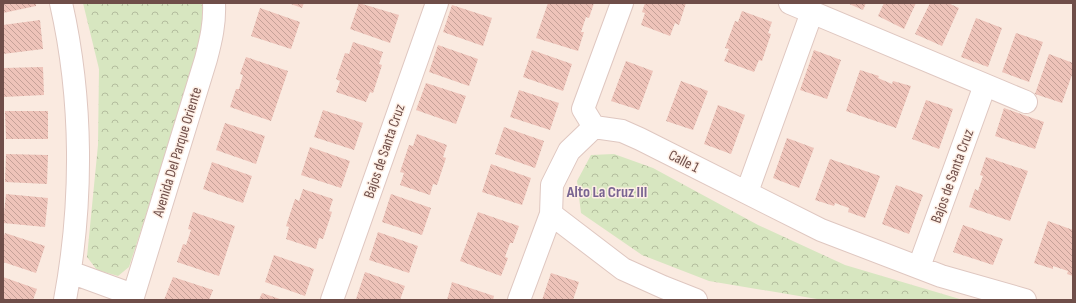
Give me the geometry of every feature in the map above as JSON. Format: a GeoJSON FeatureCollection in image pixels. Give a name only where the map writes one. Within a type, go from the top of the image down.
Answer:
{"type":"FeatureCollection","features":[{"type":"Feature","properties":{"kind":"street"},"geometry":{"type":"LineString","coordinates":[[61,3],[66,25],[74,84],[78,132],[75,228],[65,300]]}},
{"type":"Feature","properties":{"kind":"street","name":"Avenida Del Parque Oriente"},"geometry":{"type":"LineString","coordinates":[[133,297],[206,59],[213,31],[215,17],[214,3]]}},
{"type":"Feature","properties":{"kind":"street","name":"Bajos de Santa Cruz"},"geometry":{"type":"LineString","coordinates":[[332,300],[437,3]]}},
{"type":"Feature","properties":{"kind":"street"},"geometry":{"type":"LineString","coordinates":[[519,300],[551,214],[552,185],[555,178],[569,152],[594,127],[583,109],[622,3]]}},
{"type":"Feature","properties":{"kind":"street"},"geometry":{"type":"LineString","coordinates":[[790,3],[1026,102]]}},
{"type":"Feature","properties":{"kind":"street"},"geometry":{"type":"LineString","coordinates":[[747,192],[812,12]]}},
{"type":"Feature","properties":{"kind":"street","name":"Bajos de Santa Cruz"},"geometry":{"type":"LineString","coordinates":[[919,267],[986,84]]}},
{"type":"Feature","properties":{"kind":"street","name":"Calle 1"},"geometry":{"type":"LineString","coordinates":[[594,127],[622,131],[634,136],[821,230],[941,276],[1013,298]]}},
{"type":"Feature","properties":{"kind":"street"},"geometry":{"type":"LineString","coordinates":[[551,214],[623,269],[696,300]]}},
{"type":"Feature","properties":{"kind":"street"},"geometry":{"type":"LineString","coordinates":[[70,272],[133,297]]}},
{"type":"Feature","properties":{"kind":"green space"},"geometry":{"type":"Polygon","coordinates":[[[83,3],[204,3],[200,50],[129,267],[118,276],[97,270],[87,257],[98,145],[99,69],[83,3]]]}},
{"type":"Feature","properties":{"kind":"green space"},"geometry":{"type":"Polygon","coordinates":[[[614,154],[653,168],[758,225],[845,265],[963,300],[823,300],[709,281],[642,255],[581,213],[577,181],[591,155],[614,154]]]}},
{"type":"Feature","properties":{"kind":"building"},"geometry":{"type":"Polygon","coordinates":[[[3,3],[36,3],[36,6],[3,13],[3,3]]]}},
{"type":"Feature","properties":{"kind":"building"},"geometry":{"type":"Polygon","coordinates":[[[288,3],[304,3],[302,8],[288,3]]]}},
{"type":"Feature","properties":{"kind":"building"},"geometry":{"type":"Polygon","coordinates":[[[359,3],[399,15],[390,43],[350,29],[359,3]]]}},
{"type":"Feature","properties":{"kind":"building"},"geometry":{"type":"Polygon","coordinates":[[[548,3],[594,3],[589,18],[586,17],[581,32],[584,32],[578,51],[536,38],[548,3]]]}},
{"type":"Feature","properties":{"kind":"building"},"geometry":{"type":"Polygon","coordinates":[[[645,3],[686,3],[679,25],[675,23],[670,36],[641,25],[645,13],[642,12],[645,3]]]}},
{"type":"Feature","properties":{"kind":"building"},"geometry":{"type":"Polygon","coordinates":[[[847,3],[866,3],[863,10],[847,3]]]}},
{"type":"Feature","properties":{"kind":"building"},"geometry":{"type":"Polygon","coordinates":[[[884,3],[916,3],[904,29],[878,16],[884,3]]]}},
{"type":"Feature","properties":{"kind":"building"},"geometry":{"type":"Polygon","coordinates":[[[930,3],[948,3],[959,8],[942,46],[915,34],[930,3]]]}},
{"type":"Feature","properties":{"kind":"building"},"geometry":{"type":"Polygon","coordinates":[[[452,5],[492,18],[483,46],[443,32],[452,5]]]}},
{"type":"Feature","properties":{"kind":"building"},"geometry":{"type":"Polygon","coordinates":[[[260,8],[300,22],[291,49],[251,36],[260,8]]]}},
{"type":"Feature","properties":{"kind":"building"},"geometry":{"type":"Polygon","coordinates":[[[742,11],[772,22],[768,33],[771,34],[762,61],[759,60],[754,72],[724,61],[729,49],[725,48],[735,21],[738,22],[742,11]]]}},
{"type":"Feature","properties":{"kind":"building"},"geometry":{"type":"Polygon","coordinates":[[[976,18],[1002,28],[988,67],[961,57],[976,18]]]}},
{"type":"Feature","properties":{"kind":"building"},"geometry":{"type":"Polygon","coordinates":[[[40,20],[43,49],[3,54],[3,25],[40,20]]]}},
{"type":"Feature","properties":{"kind":"building"},"geometry":{"type":"Polygon","coordinates":[[[1016,33],[1043,42],[1029,82],[1002,72],[1016,33]]]}},
{"type":"Feature","properties":{"kind":"building"},"geometry":{"type":"Polygon","coordinates":[[[353,42],[383,52],[379,64],[382,65],[373,93],[370,92],[366,102],[336,92],[340,81],[336,79],[345,53],[349,54],[353,42]]]}},
{"type":"Feature","properties":{"kind":"building"},"geometry":{"type":"Polygon","coordinates":[[[438,45],[478,59],[469,86],[429,72],[438,45]]]}},
{"type":"Feature","properties":{"kind":"building"},"geometry":{"type":"Polygon","coordinates":[[[532,50],[572,64],[563,91],[523,77],[532,50]]]}},
{"type":"Feature","properties":{"kind":"building"},"geometry":{"type":"Polygon","coordinates":[[[814,50],[841,60],[827,99],[800,90],[814,50]]]}},
{"type":"Feature","properties":{"kind":"building"},"geometry":{"type":"Polygon","coordinates":[[[1049,54],[1073,63],[1073,72],[1062,103],[1035,94],[1049,54]]]}},
{"type":"Feature","properties":{"kind":"building"},"geometry":{"type":"Polygon","coordinates":[[[246,57],[288,71],[271,121],[230,107],[236,89],[239,89],[243,75],[240,74],[246,57]]]}},
{"type":"Feature","properties":{"kind":"building"},"geometry":{"type":"Polygon","coordinates":[[[626,61],[653,71],[639,110],[611,101],[626,61]]]}},
{"type":"Feature","properties":{"kind":"building"},"geometry":{"type":"Polygon","coordinates":[[[43,67],[44,95],[3,97],[3,68],[43,67]]]}},
{"type":"Feature","properties":{"kind":"building"},"geometry":{"type":"Polygon","coordinates":[[[860,70],[879,76],[878,78],[892,84],[893,81],[911,86],[896,128],[846,111],[860,70]]]}},
{"type":"Feature","properties":{"kind":"building"},"geometry":{"type":"Polygon","coordinates":[[[681,81],[708,91],[693,130],[666,121],[681,81]]]}},
{"type":"Feature","properties":{"kind":"building"},"geometry":{"type":"Polygon","coordinates":[[[426,83],[466,96],[456,124],[416,110],[426,83]]]}},
{"type":"Feature","properties":{"kind":"building"},"geometry":{"type":"Polygon","coordinates":[[[519,90],[559,103],[550,130],[510,117],[519,90]]]}},
{"type":"Feature","properties":{"kind":"building"},"geometry":{"type":"Polygon","coordinates":[[[926,100],[953,109],[939,149],[912,139],[926,100]]]}},
{"type":"Feature","properties":{"kind":"building"},"geometry":{"type":"Polygon","coordinates":[[[718,105],[745,115],[731,154],[704,144],[718,105]]]}},
{"type":"Feature","properties":{"kind":"building"},"geometry":{"type":"Polygon","coordinates":[[[1004,108],[1044,122],[1035,149],[995,136],[1004,108]]]}},
{"type":"Feature","properties":{"kind":"building"},"geometry":{"type":"Polygon","coordinates":[[[323,110],[363,123],[354,150],[314,137],[323,110]]]}},
{"type":"Feature","properties":{"kind":"building"},"geometry":{"type":"Polygon","coordinates":[[[5,111],[48,111],[48,139],[6,139],[5,111]]]}},
{"type":"Feature","properties":{"kind":"building"},"geometry":{"type":"Polygon","coordinates":[[[225,123],[265,136],[256,164],[216,150],[225,123]]]}},
{"type":"Feature","properties":{"kind":"building"},"geometry":{"type":"Polygon","coordinates":[[[504,127],[544,141],[535,168],[495,154],[504,127]]]}},
{"type":"Feature","properties":{"kind":"building"},"geometry":{"type":"Polygon","coordinates":[[[417,134],[447,145],[443,157],[446,158],[437,185],[433,184],[430,195],[400,185],[404,173],[400,172],[409,145],[413,146],[417,134]]]}},
{"type":"Feature","properties":{"kind":"building"},"geometry":{"type":"Polygon","coordinates":[[[787,138],[814,148],[799,188],[773,178],[787,138]]]}},
{"type":"Feature","properties":{"kind":"building"},"geometry":{"type":"Polygon","coordinates":[[[310,147],[350,161],[341,188],[301,175],[310,147]]]}},
{"type":"Feature","properties":{"kind":"building"},"geometry":{"type":"Polygon","coordinates":[[[6,154],[48,155],[47,184],[5,182],[6,154]]]}},
{"type":"Feature","properties":{"kind":"building"},"geometry":{"type":"Polygon","coordinates":[[[986,157],[1028,171],[1010,221],[969,207],[975,189],[978,191],[983,176],[980,175],[986,157]]]}},
{"type":"Feature","properties":{"kind":"building"},"geometry":{"type":"Polygon","coordinates":[[[830,159],[880,176],[865,218],[848,212],[849,208],[835,203],[834,206],[815,200],[830,159]]]}},
{"type":"Feature","properties":{"kind":"building"},"geometry":{"type":"Polygon","coordinates":[[[212,162],[252,176],[243,203],[203,189],[212,162]]]}},
{"type":"Feature","properties":{"kind":"building"},"geometry":{"type":"Polygon","coordinates":[[[491,164],[531,178],[522,205],[482,192],[491,164]]]}},
{"type":"Feature","properties":{"kind":"building"},"geometry":{"type":"Polygon","coordinates":[[[896,185],[923,195],[909,234],[882,224],[896,185]]]}},
{"type":"Feature","properties":{"kind":"building"},"geometry":{"type":"Polygon","coordinates":[[[303,189],[333,199],[329,211],[332,212],[323,239],[319,238],[316,249],[286,239],[289,227],[286,226],[295,199],[299,201],[303,189]]]}},
{"type":"Feature","properties":{"kind":"building"},"geometry":{"type":"Polygon","coordinates":[[[6,194],[48,198],[45,227],[3,223],[6,194]]]}},
{"type":"Feature","properties":{"kind":"building"},"geometry":{"type":"Polygon","coordinates":[[[391,194],[431,208],[422,235],[382,222],[391,194]]]}},
{"type":"Feature","properties":{"kind":"building"},"geometry":{"type":"Polygon","coordinates":[[[193,212],[235,226],[219,276],[177,262],[183,244],[186,245],[191,230],[188,229],[193,212]]]}},
{"type":"Feature","properties":{"kind":"building"},"geometry":{"type":"Polygon","coordinates":[[[478,212],[519,226],[513,243],[510,243],[505,257],[508,258],[501,276],[460,261],[478,212]]]}},
{"type":"Feature","properties":{"kind":"building"},"geometry":{"type":"Polygon","coordinates":[[[1048,221],[1073,230],[1073,276],[1067,274],[1068,271],[1053,266],[1053,269],[1034,263],[1048,221]]]}},
{"type":"Feature","properties":{"kind":"building"},"geometry":{"type":"Polygon","coordinates":[[[963,225],[1003,239],[993,265],[953,252],[963,225]]]}},
{"type":"Feature","properties":{"kind":"building"},"geometry":{"type":"Polygon","coordinates":[[[378,232],[418,246],[409,273],[369,260],[378,232]]]}},
{"type":"Feature","properties":{"kind":"building"},"geometry":{"type":"Polygon","coordinates":[[[5,233],[45,246],[36,273],[3,262],[3,239],[5,233]]]}},
{"type":"Feature","properties":{"kind":"building"},"geometry":{"type":"Polygon","coordinates":[[[274,255],[314,269],[305,296],[265,282],[274,255]]]}},
{"type":"Feature","properties":{"kind":"building"},"geometry":{"type":"Polygon","coordinates":[[[365,272],[405,286],[400,300],[356,299],[365,272]]]}},
{"type":"Feature","properties":{"kind":"building"},"geometry":{"type":"Polygon","coordinates":[[[551,273],[579,282],[573,300],[542,300],[551,273]]]}},
{"type":"Feature","properties":{"kind":"building"},"geometry":{"type":"Polygon","coordinates":[[[3,277],[37,289],[33,300],[3,300],[3,277]]]}},
{"type":"Feature","properties":{"kind":"building"},"geometry":{"type":"Polygon","coordinates":[[[173,277],[213,290],[209,300],[164,300],[173,277]]]}},
{"type":"Feature","properties":{"kind":"building"},"geometry":{"type":"Polygon","coordinates":[[[452,282],[494,296],[493,300],[447,300],[452,282]]]}},
{"type":"Feature","properties":{"kind":"building"},"geometry":{"type":"Polygon","coordinates":[[[262,293],[283,300],[259,300],[262,293]]]}},
{"type":"Feature","properties":{"kind":"district","name":"Alto La Cruz III"},"geometry":{"type":"Point","coordinates":[607,191]}}]}
